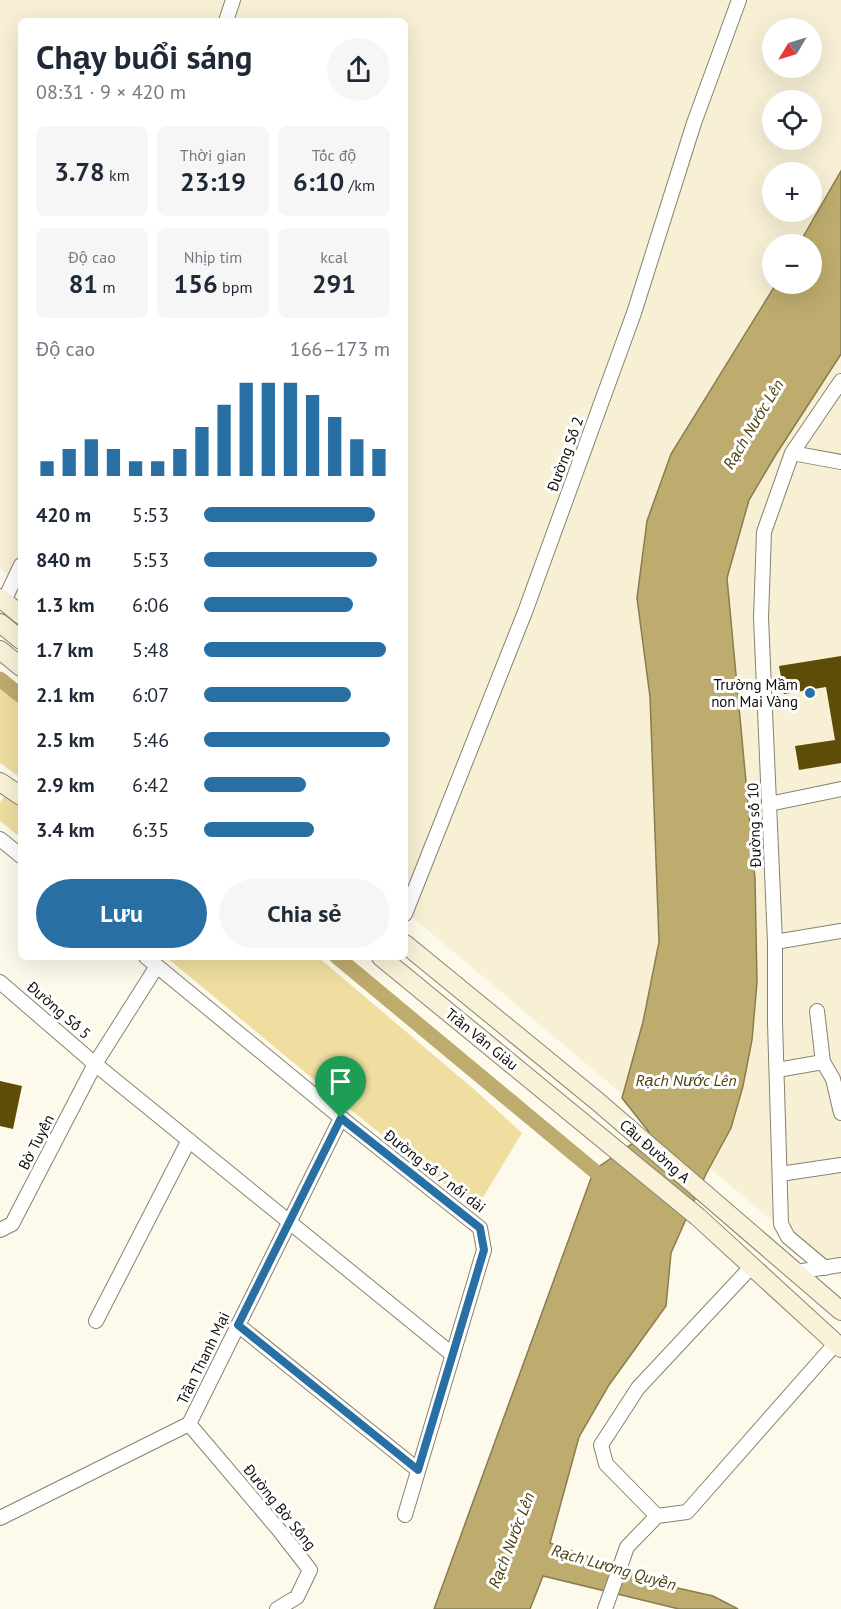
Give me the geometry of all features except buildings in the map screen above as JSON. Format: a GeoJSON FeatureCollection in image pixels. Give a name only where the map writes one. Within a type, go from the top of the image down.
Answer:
{"type":"FeatureCollection","features":[{"type":"Feature","properties":{"kind":"main road"},"geometry":{"type":"LineString","coordinates":[[2,599],[18,612]]}},
{"type":"Feature","properties":{"kind":"main road"},"geometry":{"type":"LineString","coordinates":[[0,623],[18,638]]}},
{"type":"Feature","properties":{"kind":"main road"},"geometry":{"type":"LineString","coordinates":[[0,650],[18,665]]}},
{"type":"Feature","properties":{"kind":"main road","name":"Trần Văn Giàu"},"geometry":{"type":"LineString","coordinates":[[408,946],[597,1101]]}},
{"type":"Feature","properties":{"kind":"main road","name":"Trần Văn Giàu"},"geometry":{"type":"LineString","coordinates":[[385,960],[583,1121]]}},
{"type":"Feature","properties":{"kind":"main road","name":"Cầu Đường A"},"geometry":{"type":"LineString","coordinates":[[597,1101],[796,1272]]}},
{"type":"Feature","properties":{"kind":"main road","name":"Cầu Đường A"},"geometry":{"type":"LineString","coordinates":[[583,1121],[698,1217],[752,1266]]}},
{"type":"Feature","properties":{"kind":"main road"},"geometry":{"type":"LineString","coordinates":[[752,1266],[838,1345]]}},
{"type":"Feature","properties":{"kind":"main road"},"geometry":{"type":"LineString","coordinates":[[796,1272],[841,1311]]}},
{"type":"Feature","properties":{"kind":"street"},"geometry":{"type":"LineString","coordinates":[[227,18],[233,0]]}},
{"type":"Feature","properties":{"kind":"street","name":"Đường Số 2"},"geometry":{"type":"LineString","coordinates":[[408,906],[529,601],[634,313],[694,123],[739,0]]}},
{"type":"Feature","properties":{"kind":"street","name":"Đường số 10"},"geometry":{"type":"LineString","coordinates":[[825,1268],[788,1238],[781,1224],[775,942],[761,618],[764,532],[792,453],[841,381]]}},
{"type":"Feature","properties":{"kind":"street"},"geometry":{"type":"LineString","coordinates":[[792,453],[841,462]]}},
{"type":"Feature","properties":{"kind":"street"},"geometry":{"type":"LineString","coordinates":[[2,599],[18,570]]}},
{"type":"Feature","properties":{"kind":"street"},"geometry":{"type":"LineString","coordinates":[[770,804],[841,789]]}},
{"type":"Feature","properties":{"kind":"street"},"geometry":{"type":"LineString","coordinates":[[0,838],[18,853]]}},
{"type":"Feature","properties":{"kind":"street"},"geometry":{"type":"LineString","coordinates":[[775,942],[841,931]]}},
{"type":"Feature","properties":{"kind":"street","name":"Đường số 7 nối dài"},"geometry":{"type":"LineString","coordinates":[[150,960],[341,1118],[480,1228],[484,1250],[453,1355]]}},
{"type":"Feature","properties":{"kind":"street","name":"Bờ Tuyến"},"geometry":{"type":"LineString","coordinates":[[0,1230],[12,1224],[95,1064],[158,966]]}},
{"type":"Feature","properties":{"kind":"street","name":"Đường Số 5"},"geometry":{"type":"LineString","coordinates":[[0,982],[95,1064],[453,1355]]}},
{"type":"Feature","properties":{"kind":"street"},"geometry":{"type":"LineString","coordinates":[[817,1011],[823,1062],[833,1079],[841,1113]]}},
{"type":"Feature","properties":{"kind":"street"},"geometry":{"type":"LineString","coordinates":[[777,1070],[823,1062]]}},
{"type":"Feature","properties":{"kind":"street","name":"Trần Thanh Mại"},"geometry":{"type":"LineString","coordinates":[[0,1518],[189,1424],[341,1118]]}},
{"type":"Feature","properties":{"kind":"street"},"geometry":{"type":"LineString","coordinates":[[96,1321],[189,1140]]}},
{"type":"Feature","properties":{"kind":"street"},"geometry":{"type":"LineString","coordinates":[[780,1174],[841,1165]]}},
{"type":"Feature","properties":{"kind":"street"},"geometry":{"type":"LineString","coordinates":[[796,1272],[841,1265]]}},
{"type":"Feature","properties":{"kind":"street"},"geometry":{"type":"LineString","coordinates":[[657,1516],[606,1464],[601,1445],[638,1388],[752,1266]]}},
{"type":"Feature","properties":{"kind":"street"},"geometry":{"type":"LineString","coordinates":[[238,1325],[418,1470]]}},
{"type":"Feature","properties":{"kind":"street"},"geometry":{"type":"LineString","coordinates":[[605,1609],[627,1547],[657,1516],[687,1512],[838,1345]]}},
{"type":"Feature","properties":{"kind":"street"},"geometry":{"type":"LineString","coordinates":[[405,1515],[453,1355]]}},
{"type":"Feature","properties":{"kind":"street","name":"Đường Bờ Sông"},"geometry":{"type":"LineString","coordinates":[[189,1424],[279,1530],[309,1570],[297,1597],[277,1609]]}},
{"type":"Feature","properties":{"kind":"shaded area"},"geometry":{"type":"Polygon","coordinates":[[[0,0],[841,0],[841,1279],[408,914],[408,18],[18,18],[18,583],[0,568],[0,0]]]}},
{"type":"Feature","properties":{"kind":"shaded area"},"geometry":{"type":"Polygon","coordinates":[[[0,687],[18,703],[18,776],[0,763],[0,687]]]}},
{"type":"Feature","properties":{"kind":"shaded area"},"geometry":{"type":"Polygon","coordinates":[[[6,794],[18,800],[18,836],[0,821],[0,802],[6,794]]]}},
{"type":"Feature","properties":{"kind":"shaded area"},"geometry":{"type":"Polygon","coordinates":[[[170,960],[322,960],[522,1133],[476,1209],[347,1107],[170,960]]]}},
{"type":"Feature","properties":{"kind":"water","name":"Rạch Nước Lên"},"geometry":{"type":"Polygon","coordinates":[[[841,171],[841,354],[749,500],[727,578],[755,879],[757,982],[752,1040],[743,1086],[731,1128],[706,1174],[671,1253],[666,1306],[609,1385],[579,1437],[550,1543],[673,1587],[713,1596],[738,1609],[679,1609],[543,1576],[530,1609],[434,1609],[594,1170],[649,1132],[622,1098],[643,1022],[659,942],[650,697],[637,598],[647,521],[671,454],[770,294],[822,294],[822,234],[805,234],[812,222],[822,222],[822,204],[841,171]]]}},
{"type":"Feature","properties":{"kind":"waterway"},"geometry":{"type":"LineString","coordinates":[[0,679],[18,694]]}},
{"type":"Feature","properties":{"kind":"waterway"},"geometry":{"type":"LineString","coordinates":[[341,960],[609,1183]]}},
{"type":"Feature","properties":{"kind":"place","name":"Trường Mầm non Mai Vàng"},"geometry":{"type":"Point","coordinates":[810,693]}},
{"type":"Feature","properties":{"kind":"route"},"geometry":{"type":"LineString","coordinates":[[341,1118],[480,1228],[484,1250],[418,1470],[238,1325],[341,1118]]}},
{"type":"Feature","properties":{"kind":"water label","name":"Rạch Lương Quyền"},"geometry":{"type":"Point","coordinates":[614,1567]}}]}
